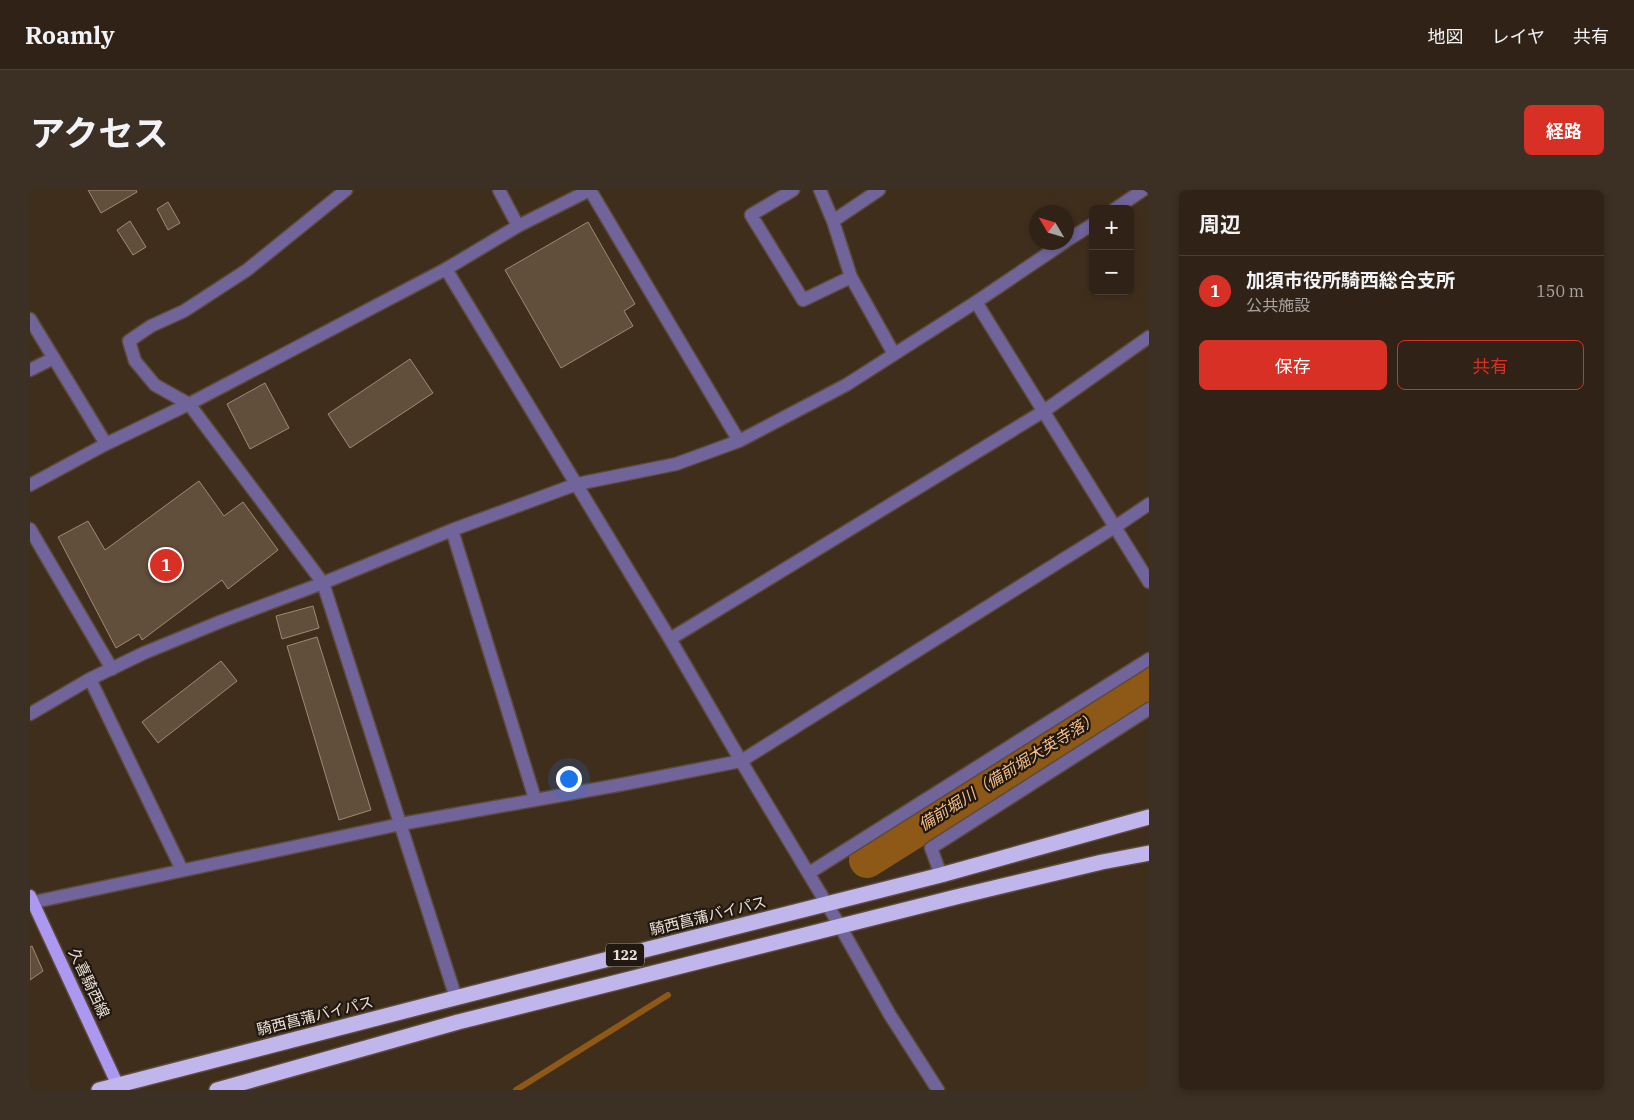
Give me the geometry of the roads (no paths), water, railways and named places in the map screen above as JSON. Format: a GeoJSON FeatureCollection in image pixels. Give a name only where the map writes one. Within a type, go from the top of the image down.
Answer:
{"type":"FeatureCollection","features":[{"type":"Feature","properties":{"kind":"highway","name":"騎西菖蒲バイパス"},"geometry":{"type":"LineString","coordinates":[[99,1090],[119,1088],[456,998],[941,875],[1149,817]]}},
{"type":"Feature","properties":{"kind":"highway","name":"122"},"geometry":{"type":"LineString","coordinates":[[218,1090],[458,1022],[1093,864],[1149,854]]}},
{"type":"Feature","properties":{"kind":"main road","name":"久喜騎西線"},"geometry":{"type":"LineString","coordinates":[[31,900],[119,1088]]}},
{"type":"Feature","properties":{"kind":"street"},"geometry":{"type":"LineString","coordinates":[[346,190],[247,270],[184,311],[151,326],[129,341],[135,361],[155,385],[189,404],[323,583],[456,998]]}},
{"type":"Feature","properties":{"kind":"street"},"geometry":{"type":"LineString","coordinates":[[499,190],[518,226]]}},
{"type":"Feature","properties":{"kind":"street"},"geometry":{"type":"LineString","coordinates":[[30,485],[446,269],[518,226],[590,190],[739,441]]}},
{"type":"Feature","properties":{"kind":"street"},"geometry":{"type":"LineString","coordinates":[[793,190],[751,215],[803,300],[851,277]]}},
{"type":"Feature","properties":{"kind":"street"},"geometry":{"type":"LineString","coordinates":[[820,190],[833,221],[851,277],[894,354]]}},
{"type":"Feature","properties":{"kind":"street"},"geometry":{"type":"LineString","coordinates":[[833,221],[879,190]]}},
{"type":"Feature","properties":{"kind":"street"},"geometry":{"type":"LineString","coordinates":[[1121,205],[1143,190]]}},
{"type":"Feature","properties":{"kind":"street"},"geometry":{"type":"LineString","coordinates":[[1074,237],[1089,227]]}},
{"type":"Feature","properties":{"kind":"street"},"geometry":{"type":"LineString","coordinates":[[30,714],[90,679],[144,653],[452,530],[577,484],[676,464],[739,441],[846,385],[1054,250]]}},
{"type":"Feature","properties":{"kind":"street"},"geometry":{"type":"LineString","coordinates":[[446,269],[670,639],[809,873],[890,1015],[938,1090]]}},
{"type":"Feature","properties":{"kind":"street"},"geometry":{"type":"LineString","coordinates":[[976,302],[1149,582]]}},
{"type":"Feature","properties":{"kind":"street"},"geometry":{"type":"LineString","coordinates":[[30,319],[106,444]]}},
{"type":"Feature","properties":{"kind":"street"},"geometry":{"type":"LineString","coordinates":[[670,639],[1044,410],[1149,337]]}},
{"type":"Feature","properties":{"kind":"street"},"geometry":{"type":"LineString","coordinates":[[30,370],[54,358]]}},
{"type":"Feature","properties":{"kind":"street"},"geometry":{"type":"LineString","coordinates":[[31,900],[401,824],[741,761],[1149,504]]}},
{"type":"Feature","properties":{"kind":"street"},"geometry":{"type":"LineString","coordinates":[[30,529],[112,669]]}},
{"type":"Feature","properties":{"kind":"street"},"geometry":{"type":"LineString","coordinates":[[452,530],[535,799]]}},
{"type":"Feature","properties":{"kind":"street"},"geometry":{"type":"LineString","coordinates":[[809,873],[1149,659]]}},
{"type":"Feature","properties":{"kind":"street"},"geometry":{"type":"LineString","coordinates":[[90,679],[182,870]]}},
{"type":"Feature","properties":{"kind":"street"},"geometry":{"type":"LineString","coordinates":[[941,875],[932,848],[1149,709]]}},
{"type":"Feature","properties":{"kind":"waterway","name":"備前堀川（備前堀大英寺落）"},"geometry":{"type":"LineString","coordinates":[[867,860],[1149,683]]}},
{"type":"Feature","properties":{"kind":"waterway","name":"備前堀川（備前堀大英寺落）"},"geometry":{"type":"LineString","coordinates":[[516,1090],[668,995]]}},
{"type":"Feature","properties":{"kind":"place","name":"加須市役所騎西総合支所"},"geometry":{"type":"Point","coordinates":[166,565]}}]}
